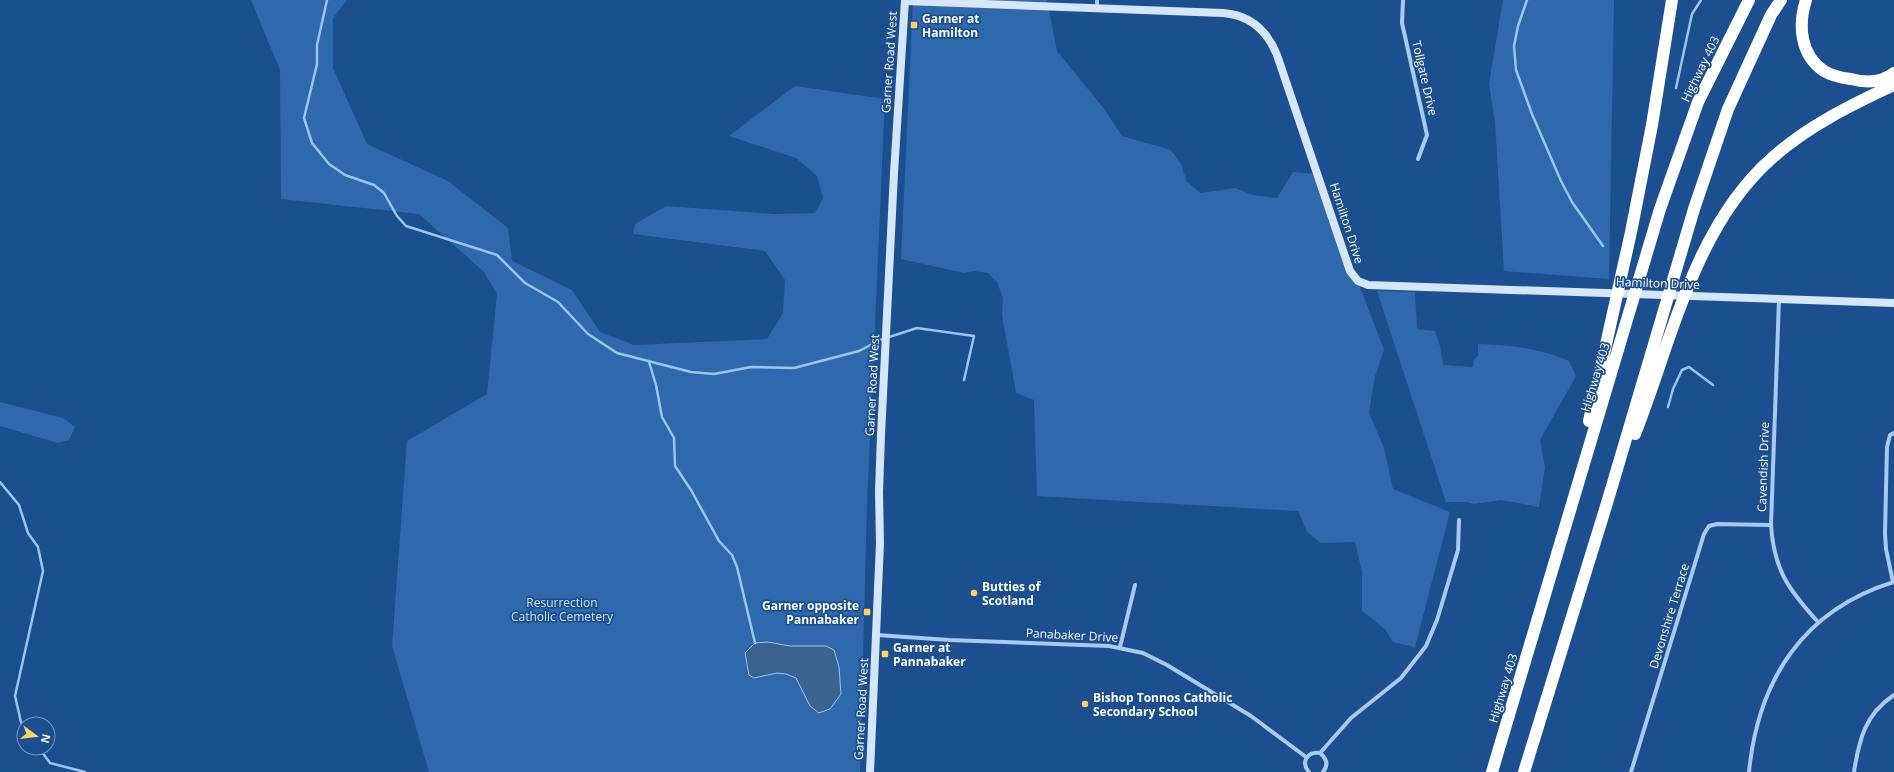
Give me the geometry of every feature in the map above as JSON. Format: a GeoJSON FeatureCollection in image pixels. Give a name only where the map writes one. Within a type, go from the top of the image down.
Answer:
{"type":"FeatureCollection","features":[{"type":"Feature","properties":{"kind":"highway"},"geometry":{"type":"LineString","coordinates":[[1571,507],[1631,232],[1652,125],[1672,0]]}},
{"type":"Feature","properties":{"kind":"highway","name":"Highway 403"},"geometry":{"type":"LineString","coordinates":[[1492,772],[1660,209],[1698,102],[1750,0]]}},
{"type":"Feature","properties":{"kind":"highway"},"geometry":{"type":"LineString","coordinates":[[1524,772],[1607,503],[1694,209],[1728,109],[1771,15],[1781,0]]}},
{"type":"Feature","properties":{"kind":"highway"},"geometry":{"type":"LineString","coordinates":[[1806,0],[1801,14],[1801,36],[1812,59],[1825,71],[1859,81],[1877,82],[1894,72]]}},
{"type":"Feature","properties":{"kind":"highway"},"geometry":{"type":"LineString","coordinates":[[1607,503],[1645,407],[1679,312],[1709,240],[1738,195],[1772,158],[1817,124],[1894,85]]}},
{"type":"Feature","properties":{"kind":"street","name":"Tollgate Drive"},"geometry":{"type":"LineString","coordinates":[[1403,0],[1402,23],[1427,135],[1418,158]]}},
{"type":"Feature","properties":{"kind":"street","name":"Hamilton Drive"},"geometry":{"type":"LineString","coordinates":[[905,1],[1097,4],[1228,13],[1249,20],[1264,32],[1277,55],[1350,272],[1358,281],[1368,285],[1381,287],[1718,296],[1894,303]]}},
{"type":"Feature","properties":{"kind":"street","name":"Garner Road West"},"geometry":{"type":"LineString","coordinates":[[870,772],[880,543],[879,492],[881,435],[894,173],[905,1]]}},
{"type":"Feature","properties":{"kind":"street","name":"Cavendish Drive"},"geometry":{"type":"LineString","coordinates":[[1779,298],[1771,525],[1777,564],[1786,582],[1818,622]]}},
{"type":"Feature","properties":{"kind":"street"},"geometry":{"type":"LineString","coordinates":[[1749,772],[1760,710],[1771,683],[1791,652],[1818,622],[1851,599],[1894,582],[1886,549],[1885,533],[1887,447],[1890,435],[1894,433]]}},
{"type":"Feature","properties":{"kind":"street"},"geometry":{"type":"LineString","coordinates":[[1309,772],[1305,764],[1306,757],[1312,753],[1320,753],[1351,718],[1401,678],[1426,646],[1437,620],[1458,550],[1459,520]]}},
{"type":"Feature","properties":{"kind":"street","name":"Devonshire Terrace"},"geometry":{"type":"LineString","coordinates":[[1631,772],[1704,534],[1709,526],[1717,524],[1771,525]]}},
{"type":"Feature","properties":{"kind":"street"},"geometry":{"type":"LineString","coordinates":[[1120,647],[1135,585]]}},
{"type":"Feature","properties":{"kind":"street","name":"Panabaker Drive"},"geometry":{"type":"LineString","coordinates":[[876,635],[1120,647],[1152,657],[1167,665],[1251,716],[1306,757]]}},
{"type":"Feature","properties":{"kind":"street"},"geometry":{"type":"LineString","coordinates":[[1854,772],[1861,735],[1871,717],[1894,695]]}},
{"type":"Feature","properties":{"kind":"street"},"geometry":{"type":"LineString","coordinates":[[1320,753],[1326,760],[1327,765],[1322,772]]}},
{"type":"Feature","properties":{"kind":"green space","name":"Resurrection Catholic Cemetery"},"geometry":{"type":"Polygon","coordinates":[[[251,0],[347,0],[333,18],[333,68],[367,144],[448,181],[508,228],[512,261],[572,290],[600,332],[634,345],[767,339],[783,313],[785,280],[765,251],[633,234],[635,224],[666,206],[774,214],[815,213],[823,198],[817,176],[796,158],[729,136],[795,86],[885,99],[867,504],[860,772],[429,772],[392,646],[407,441],[487,394],[497,294],[484,272],[419,214],[281,199],[280,70],[251,0]]]}},
{"type":"Feature","properties":{"kind":"green space"},"geometry":{"type":"Polygon","coordinates":[[[913,0],[1047,0],[1057,51],[1105,110],[1122,136],[1171,150],[1181,164],[1187,182],[1201,193],[1235,188],[1253,195],[1277,198],[1293,172],[1317,174],[1384,350],[1375,376],[1369,413],[1384,448],[1393,489],[1450,512],[1415,647],[1393,642],[1385,629],[1362,611],[1362,572],[1355,542],[1321,543],[1307,532],[1298,511],[1037,496],[1034,400],[1016,393],[1002,315],[1003,298],[997,282],[988,273],[974,271],[964,273],[901,259],[913,0]]]}},
{"type":"Feature","properties":{"kind":"green space"},"geometry":{"type":"Polygon","coordinates":[[[1503,0],[1614,0],[1609,279],[1504,271],[1495,122],[1489,84],[1503,0]]]}},
{"type":"Feature","properties":{"kind":"green space"},"geometry":{"type":"Polygon","coordinates":[[[1377,291],[1415,292],[1417,329],[1435,331],[1440,346],[1443,365],[1473,367],[1474,359],[1478,356],[1478,344],[1501,345],[1536,350],[1569,361],[1576,376],[1540,440],[1545,467],[1539,507],[1501,500],[1474,504],[1468,502],[1446,502],[1377,291]]]}},
{"type":"Feature","properties":{"kind":"green space"},"geometry":{"type":"Polygon","coordinates":[[[0,402],[63,418],[75,427],[69,440],[58,443],[0,426],[0,402]]]}},
{"type":"Feature","properties":{"kind":"shaded area"},"geometry":{"type":"Polygon","coordinates":[[[768,642],[790,646],[826,646],[834,650],[839,667],[841,694],[830,709],[819,713],[810,706],[796,678],[786,674],[777,673],[754,678],[749,675],[745,653],[755,643],[768,642]]]}},
{"type":"Feature","properties":{"kind":"waterway"},"geometry":{"type":"LineString","coordinates":[[327,0],[317,45],[317,64],[304,118],[312,143],[329,164],[345,175],[374,185],[384,193],[397,216],[406,226],[497,255],[525,283],[558,302],[588,334],[617,353],[691,372],[714,374],[751,367],[794,368],[859,351],[880,340],[917,328],[974,336],[964,380]]}},
{"type":"Feature","properties":{"kind":"waterway"},"geometry":{"type":"LineString","coordinates":[[1527,0],[1518,26],[1514,46],[1516,70],[1532,114],[1561,181],[1572,202],[1603,246]]}},
{"type":"Feature","properties":{"kind":"waterway"},"geometry":{"type":"LineString","coordinates":[[1676,88],[1692,14],[1701,0]]}},
{"type":"Feature","properties":{"kind":"waterway"},"geometry":{"type":"LineString","coordinates":[[649,362],[656,385],[662,417],[674,438],[675,466],[691,490],[719,541],[732,555],[737,567],[755,643]]}},
{"type":"Feature","properties":{"kind":"waterway"},"geometry":{"type":"LineString","coordinates":[[1668,407],[1673,389],[1682,370],[1689,367],[1713,385]]}},
{"type":"Feature","properties":{"kind":"waterway"},"geometry":{"type":"LineString","coordinates":[[0,482],[19,505],[28,533],[38,547],[43,571],[15,696],[20,716]]}},
{"type":"Feature","properties":{"kind":"waterway"},"geometry":{"type":"LineString","coordinates":[[45,756],[50,763],[85,772]]}},
{"type":"Feature","properties":{"kind":"place","name":"Garner at Hamilton"},"geometry":{"type":"Point","coordinates":[914,25]}},
{"type":"Feature","properties":{"kind":"place","name":"Butties of Scotland"},"geometry":{"type":"Point","coordinates":[974,593]}},
{"type":"Feature","properties":{"kind":"place","name":"Garner opposite Pannabaker"},"geometry":{"type":"Point","coordinates":[867,612]}},
{"type":"Feature","properties":{"kind":"place","name":"Garner at Pannabaker"},"geometry":{"type":"Point","coordinates":[885,654]}},
{"type":"Feature","properties":{"kind":"place","name":"Bishop Tonnos Catholic Secondary School"},"geometry":{"type":"Point","coordinates":[1085,704]}}]}
